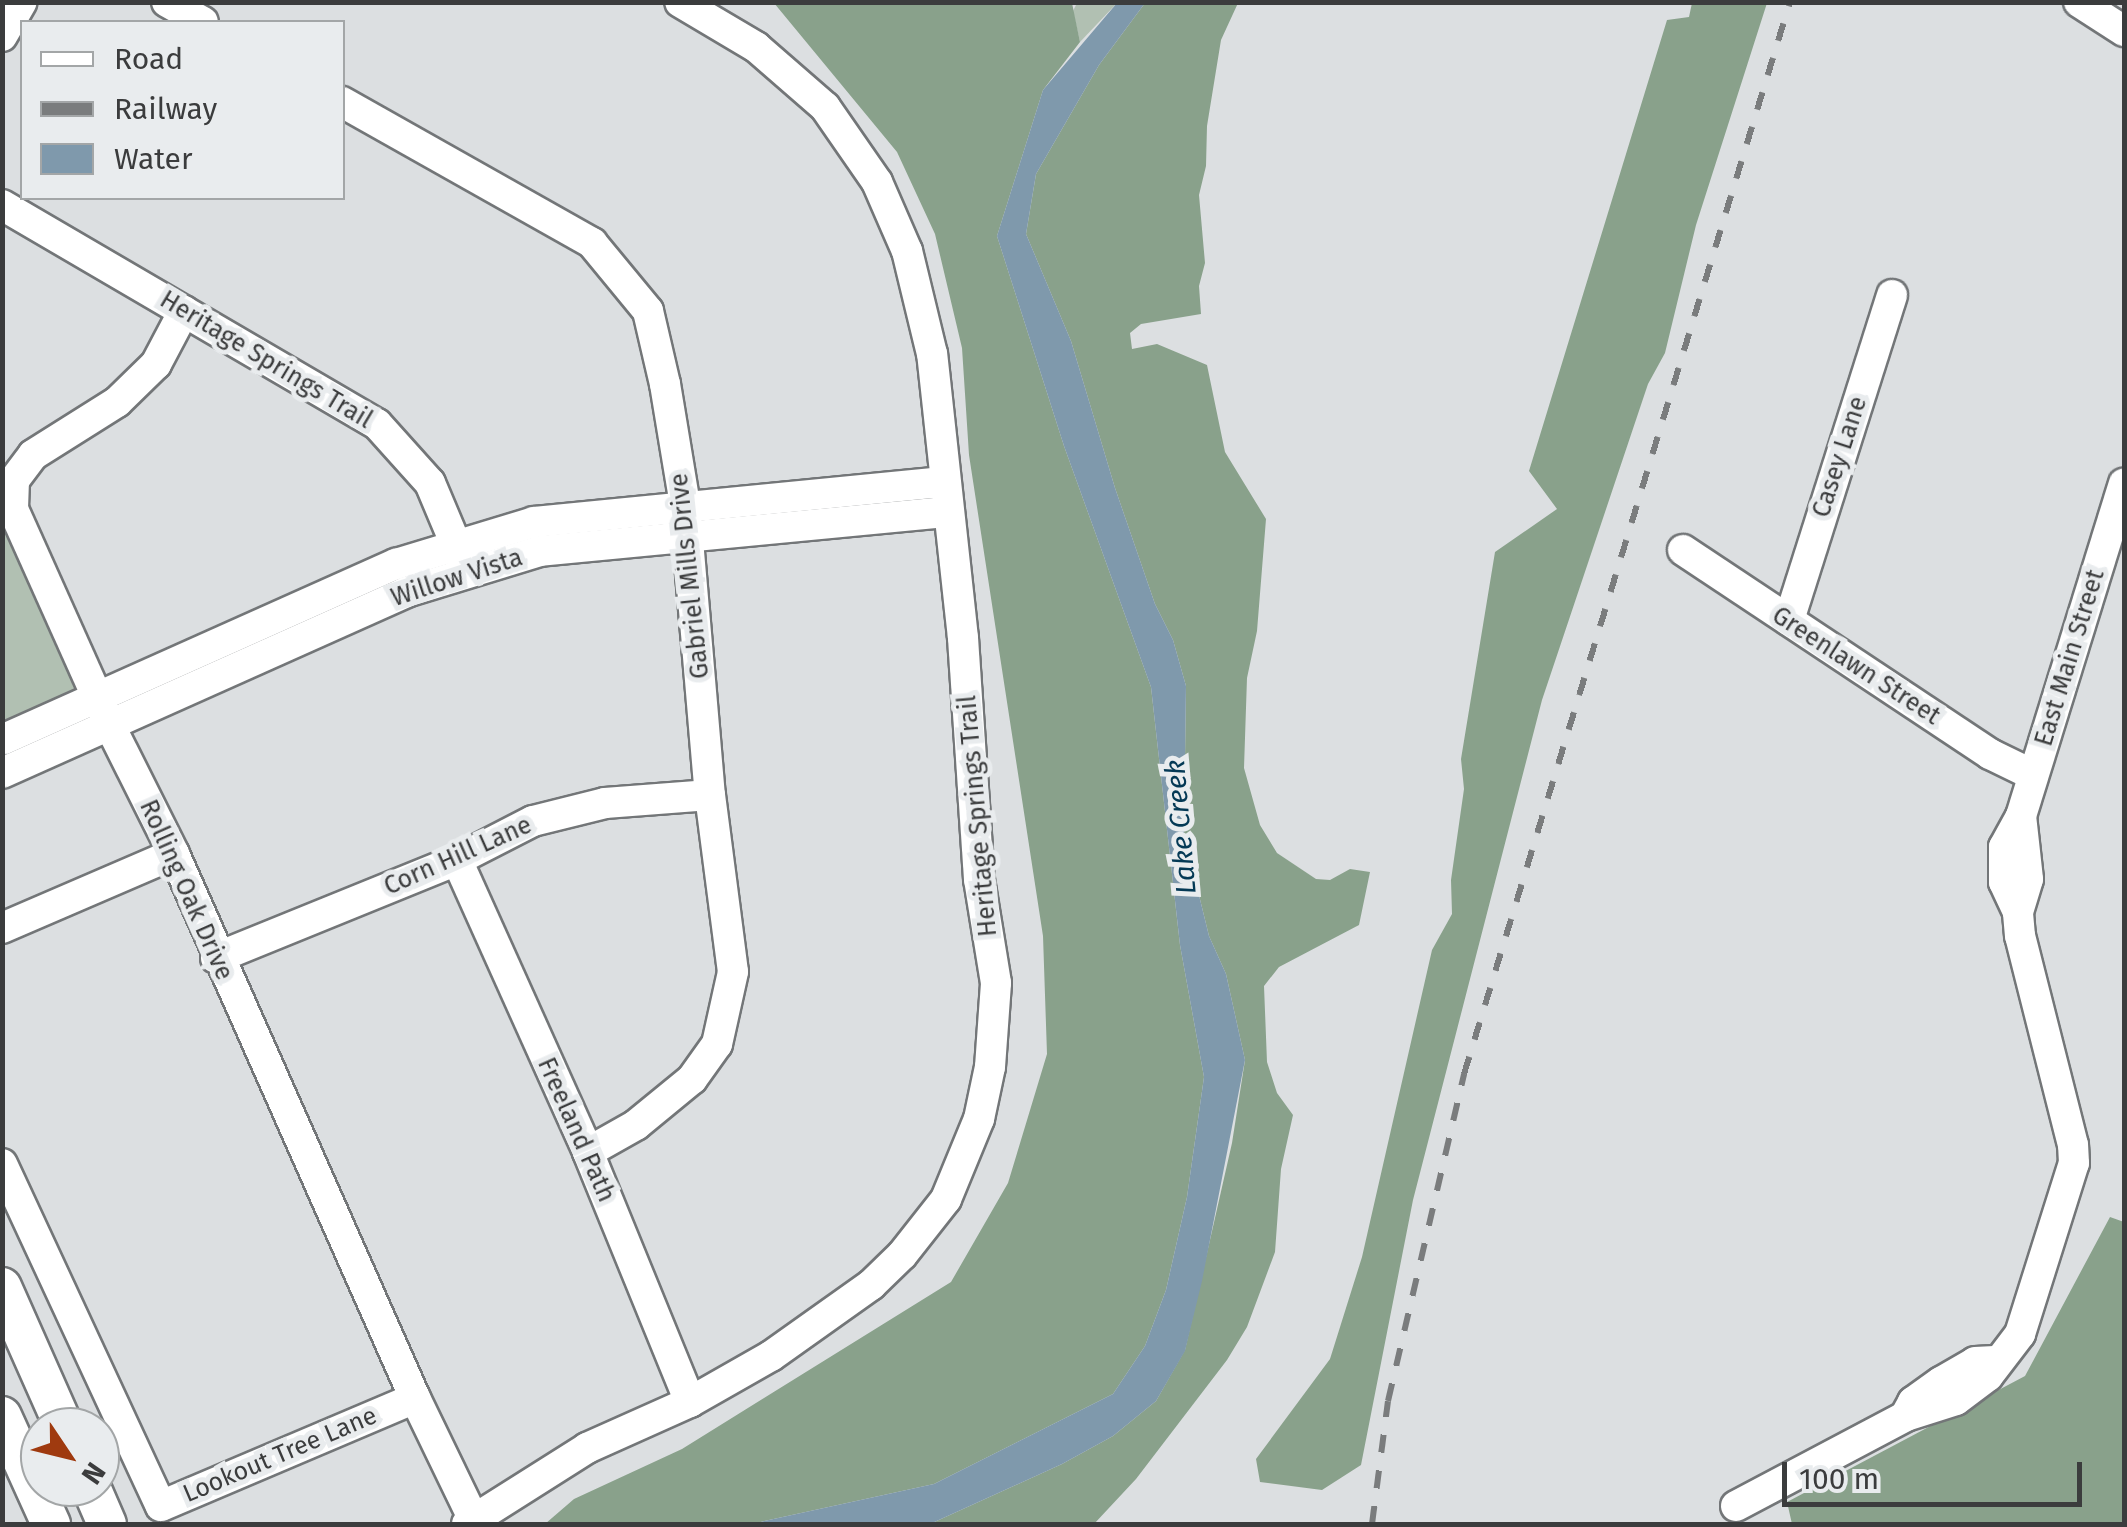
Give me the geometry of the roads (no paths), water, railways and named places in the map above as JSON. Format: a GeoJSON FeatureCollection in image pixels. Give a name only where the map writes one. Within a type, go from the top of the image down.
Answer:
{"type":"FeatureCollection","features":[{"type":"Feature","properties":{"kind":"main road"},"geometry":{"type":"LineString","coordinates":[[2,1287],[55,1407]]}},
{"type":"Feature","properties":{"kind":"main road"},"geometry":{"type":"LineString","coordinates":[[2,1343],[29,1407]]}},
{"type":"Feature","properties":{"kind":"main road"},"geometry":{"type":"LineString","coordinates":[[2,1416],[49,1515]]}},
{"type":"Feature","properties":{"kind":"street"},"geometry":{"type":"LineString","coordinates":[[2,36],[22,2]]}},
{"type":"Feature","properties":{"kind":"street"},"geometry":{"type":"LineString","coordinates":[[167,2],[198,20]]}},
{"type":"Feature","properties":{"kind":"street","name":"Heritage Springs Trail"},"geometry":{"type":"LineString","coordinates":[[471,1522],[586,1448],[690,1402],[821,1323],[902,1255],[946,1199],[980,1119],[990,1067],[996,983],[979,878],[963,638],[932,354],[907,251],[877,182],[826,107],[756,47],[680,2]]}},
{"type":"Feature","properties":{"kind":"street"},"geometry":{"type":"LineString","coordinates":[[2079,2],[2124,31]]}},
{"type":"Feature","properties":{"kind":"street","name":"Gabriel Mills Drive"},"geometry":{"type":"LineString","coordinates":[[345,104],[592,244],[648,311],[686,520],[710,795],[732,972],[717,1044],[692,1079],[664,1104],[588,1152]]}},
{"type":"Feature","properties":{"kind":"street","name":"Heritage Springs Trail"},"geometry":{"type":"LineString","coordinates":[[2,205],[377,424],[430,483],[462,560]]}},
{"type":"Feature","properties":{"kind":"street","name":"Casey Lane"},"geometry":{"type":"LineString","coordinates":[[1788,620],[1892,295]]}},
{"type":"Feature","properties":{"kind":"street","name":"Rolling Oak Drive"},"geometry":{"type":"LineString","coordinates":[[184,311],[156,364],[117,402],[33,455],[14,480],[13,509],[103,711],[174,854],[216,958],[471,1522]]}},
{"type":"Feature","properties":{"kind":"street","name":"East Main Street"},"geometry":{"type":"LineString","coordinates":[[1736,1506],[1906,1416],[1913,1402],[1941,1382],[1975,1362],[1995,1361],[2020,1334],[2074,1164],[2067,1119],[2024,958],[2018,912],[2004,882],[2004,847],[2021,816],[2124,484]]}},
{"type":"Feature","properties":{"kind":"street","name":"Willow Vista"},"geometry":{"type":"LineString","coordinates":[[2,740],[103,711],[406,592],[462,560],[540,552],[686,520],[945,497]]}},
{"type":"Feature","properties":{"kind":"street","name":"Greenlawn Street"},"geometry":{"type":"LineString","coordinates":[[1683,550],[1990,754],[2033,775]]}},
{"type":"Feature","properties":{"kind":"street","name":"Willow Vista"},"geometry":{"type":"LineString","coordinates":[[2,773],[103,711]]}},
{"type":"Feature","properties":{"kind":"street","name":"Corn Hill Lane"},"geometry":{"type":"LineString","coordinates":[[216,958],[457,860],[532,821],[605,803],[710,795]]}},
{"type":"Feature","properties":{"kind":"street"},"geometry":{"type":"LineString","coordinates":[[2,928],[174,854]]}},
{"type":"Feature","properties":{"kind":"street","name":"Freeland Path"},"geometry":{"type":"LineString","coordinates":[[457,860],[588,1152],[690,1402]]}},
{"type":"Feature","properties":{"kind":"street","name":"Lookout Tree Lane"},"geometry":{"type":"LineString","coordinates":[[2,1164],[161,1506],[414,1398]]}},
{"type":"Feature","properties":{"kind":"water","name":"Lake Creek"},"geometry":{"type":"Polygon","coordinates":[[[1117,3],[1145,3],[1099,65],[1036,174],[1026,234],[1071,341],[1115,488],[1155,604],[1173,640],[1186,686],[1184,834],[1209,936],[1226,974],[1245,1060],[1202,1281],[1185,1351],[1156,1401],[1113,1436],[1062,1464],[930,1524],[751,1524],[934,1484],[1113,1394],[1145,1346],[1166,1290],[1187,1197],[1204,1077],[1180,945],[1151,687],[1064,446],[997,236],[1043,90],[1117,3]]]}},
{"type":"Feature","properties":{"kind":"railway"},"geometry":{"type":"LineString","coordinates":[[1372,1524],[1388,1401],[1464,1074],[1790,2]]}}]}
